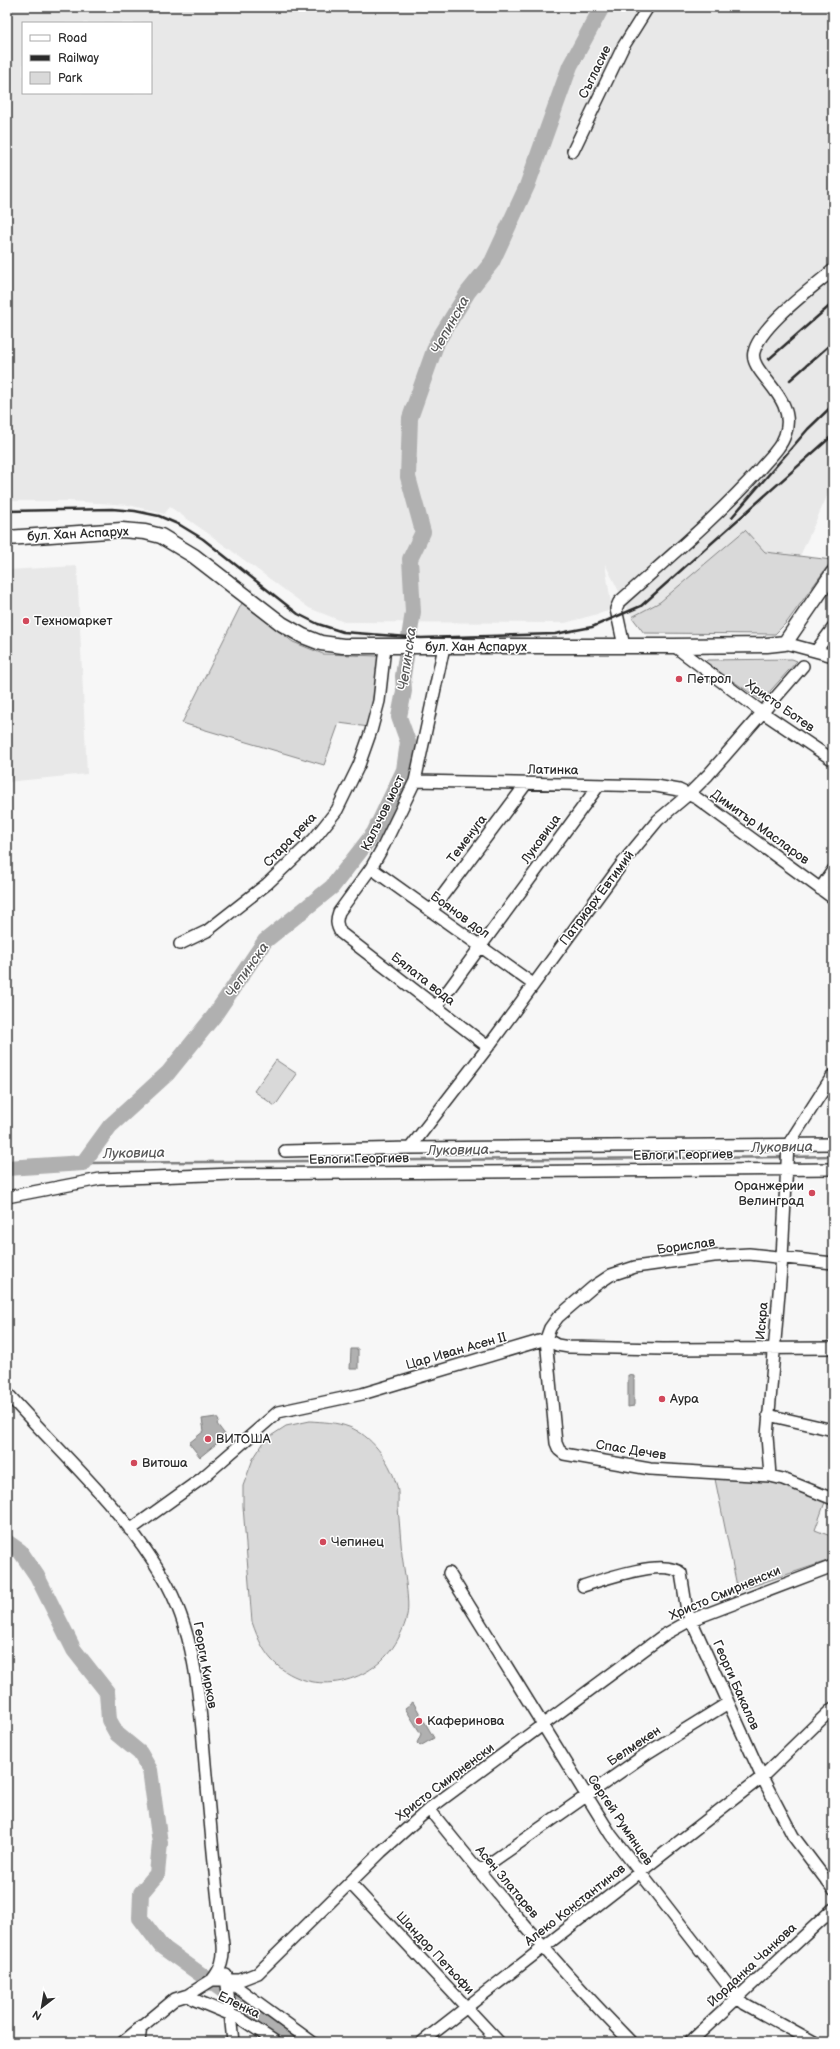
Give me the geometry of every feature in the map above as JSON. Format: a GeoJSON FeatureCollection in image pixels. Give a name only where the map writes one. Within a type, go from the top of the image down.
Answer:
{"type":"FeatureCollection","features":[{"type":"Feature","properties":{"kind":"main road","name":"бул. Хан Аспарух"},"geometry":{"type":"LineString","coordinates":[[7,538],[122,530],[145,532],[161,536],[194,556],[264,611],[302,636],[321,643],[342,646],[674,646],[767,645],[785,643]]}},
{"type":"Feature","properties":{"kind":"main road"},"geometry":{"type":"LineString","coordinates":[[785,643],[833,573]]}},
{"type":"Feature","properties":{"kind":"street","name":"Съгласие"},"geometry":{"type":"LineString","coordinates":[[573,151],[623,47],[648,7]]}},
{"type":"Feature","properties":{"kind":"street"},"geometry":{"type":"LineString","coordinates":[[624,646],[616,609],[619,602],[735,496],[771,456],[785,436],[788,417],[786,409],[774,387],[757,366],[753,358],[754,350],[764,333],[777,319],[833,270]]}},
{"type":"Feature","properties":{"kind":"street"},"geometry":{"type":"LineString","coordinates":[[816,651],[833,628]]}},
{"type":"Feature","properties":{"kind":"street","name":"бул. Хан Аспарух"},"geometry":{"type":"LineString","coordinates":[[785,643],[833,656]]}},
{"type":"Feature","properties":{"kind":"street","name":"Христо Ботев"},"geometry":{"type":"LineString","coordinates":[[674,646],[762,712],[833,760]]}},
{"type":"Feature","properties":{"kind":"street","name":"Стара река"},"geometry":{"type":"LineString","coordinates":[[180,944],[207,931],[267,884],[314,839],[337,810],[359,764],[371,731],[391,647]]}},
{"type":"Feature","properties":{"kind":"street","name":"Калъчов мост"},"geometry":{"type":"LineString","coordinates":[[340,933],[337,927],[336,919],[339,912],[371,868],[395,824],[415,781],[444,647]]}},
{"type":"Feature","properties":{"kind":"street","name":"Патриарх Евтимий"},"geometry":{"type":"LineString","coordinates":[[410,1148],[488,1047],[533,984],[641,840],[671,808],[689,794],[723,758],[803,666]]}},
{"type":"Feature","properties":{"kind":"street","name":"Латинка"},"geometry":{"type":"LineString","coordinates":[[415,781],[656,786],[689,794]]}},
{"type":"Feature","properties":{"kind":"street","name":"Теменуга"},"geometry":{"type":"LineString","coordinates":[[431,911],[526,784]]}},
{"type":"Feature","properties":{"kind":"street","name":"Луковица"},"geometry":{"type":"LineString","coordinates":[[436,1007],[599,785]]}},
{"type":"Feature","properties":{"kind":"street","name":"Димитър Масларов"},"geometry":{"type":"LineString","coordinates":[[689,794],[698,798],[833,898]]}},
{"type":"Feature","properties":{"kind":"street","name":"Боянов дол"},"geometry":{"type":"LineString","coordinates":[[371,868],[533,984]]}},
{"type":"Feature","properties":{"kind":"street"},"geometry":{"type":"LineString","coordinates":[[820,889],[833,870]]}},
{"type":"Feature","properties":{"kind":"street","name":"Бялата вода"},"geometry":{"type":"LineString","coordinates":[[340,933],[488,1047]]}},
{"type":"Feature","properties":{"kind":"street"},"geometry":{"type":"LineString","coordinates":[[786,1168],[788,1145],[833,1075]]}},
{"type":"Feature","properties":{"kind":"street","name":"Евлоги Георгиев"},"geometry":{"type":"LineString","coordinates":[[285,1151],[410,1148],[833,1144]]}},
{"type":"Feature","properties":{"kind":"street","name":"Евлоги Георгиев"},"geometry":{"type":"LineString","coordinates":[[7,1197],[100,1179],[144,1176],[786,1168],[833,1169]]}},
{"type":"Feature","properties":{"kind":"street","name":"Искра"},"geometry":{"type":"LineString","coordinates":[[770,1476],[766,1436],[782,1257],[786,1168]]}},
{"type":"Feature","properties":{"kind":"street","name":"Борислав"},"geometry":{"type":"LineString","coordinates":[[546,1340],[550,1328],[558,1317],[599,1283],[611,1275],[635,1267],[732,1254],[782,1257],[833,1263]]}},
{"type":"Feature","properties":{"kind":"street"},"geometry":{"type":"LineString","coordinates":[[546,1340],[557,1346],[569,1347],[663,1349],[833,1348]]}},
{"type":"Feature","properties":{"kind":"street","name":"Спас Дечев"},"geometry":{"type":"LineString","coordinates":[[546,1340],[556,1443],[559,1450],[564,1454],[650,1469],[770,1476],[783,1479],[833,1499]]}},
{"type":"Feature","properties":{"kind":"street","name":"Цар Иван Асен II"},"geometry":{"type":"LineString","coordinates":[[130,1530],[201,1479],[278,1412],[362,1394],[546,1340]]}},
{"type":"Feature","properties":{"kind":"street","name":"Георги Кирков"},"geometry":{"type":"LineString","coordinates":[[7,1393],[88,1480],[130,1530],[151,1559],[170,1591],[183,1619],[190,1649],[201,1720],[233,2042]]}},
{"type":"Feature","properties":{"kind":"street"},"geometry":{"type":"LineString","coordinates":[[768,1415],[833,1430]]}},
{"type":"Feature","properties":{"kind":"street","name":"Христо Смирненски"},"geometry":{"type":"LineString","coordinates":[[212,1980],[227,1983],[258,1973],[381,1852],[428,1809],[544,1725],[664,1635],[691,1620],[833,1566]]}},
{"type":"Feature","properties":{"kind":"street","name":"Георги Бакалов"},"geometry":{"type":"LineString","coordinates":[[583,1586],[638,1570],[670,1568],[677,1570],[683,1578],[687,1611],[762,1778],[793,1836],[833,1889]]}},
{"type":"Feature","properties":{"kind":"street","name":"Сергей Румянцев"},"geometry":{"type":"LineString","coordinates":[[449,1573],[544,1725],[586,1796],[639,1873],[737,1997],[745,2004],[814,2042]]}},
{"type":"Feature","properties":{"kind":"street","name":"Белмекен"},"geometry":{"type":"LineString","coordinates":[[479,1871],[686,1728],[728,1703]]}},
{"type":"Feature","properties":{"kind":"street","name":"Алеко Константинов"},"geometry":{"type":"LineString","coordinates":[[422,2042],[762,1778],[833,1708]]}},
{"type":"Feature","properties":{"kind":"street","name":"Асен Златарев"},"geometry":{"type":"LineString","coordinates":[[428,1809],[544,1948],[631,2042]]}},
{"type":"Feature","properties":{"kind":"street","name":"Шандор Петьофи"},"geometry":{"type":"LineString","coordinates":[[350,1883],[499,2042]]}},
{"type":"Feature","properties":{"kind":"street","name":"Йорданка Чанкова"},"geometry":{"type":"LineString","coordinates":[[690,2042],[833,1909]]}},
{"type":"Feature","properties":{"kind":"street","name":"Георги Кирков"},"geometry":{"type":"LineString","coordinates":[[212,1980],[219,1970],[224,1956]]}},
{"type":"Feature","properties":{"kind":"street"},"geometry":{"type":"LineString","coordinates":[[123,2042],[175,2000],[188,1995],[212,1980]]}},
{"type":"Feature","properties":{"kind":"street"},"geometry":{"type":"LineString","coordinates":[[227,1983],[312,2042]]}},
{"type":"Feature","properties":{"kind":"street","name":"Еленка"},"geometry":{"type":"LineString","coordinates":[[188,1995],[202,2003],[230,2009],[276,2042]]}},
{"type":"Feature","properties":{"kind":"street"},"geometry":{"type":"LineString","coordinates":[[140,2042],[141,2026]]}},
{"type":"Feature","properties":{"kind":"shaded area"},"geometry":{"type":"Polygon","coordinates":[[[833,7],[833,483],[800,556],[765,552],[632,617],[605,564],[612,610],[565,623],[344,622],[309,608],[170,507],[164,514],[129,505],[67,501],[7,501],[7,8],[833,7]]]}},
{"type":"Feature","properties":{"kind":"shaded area"},"geometry":{"type":"Polygon","coordinates":[[[77,566],[87,774],[7,782],[7,570],[77,566]]]}},
{"type":"Feature","properties":{"kind":"shaded area"},"geometry":{"type":"Polygon","coordinates":[[[351,1349],[358,1349],[358,1369],[350,1369],[351,1349]]]}},
{"type":"Feature","properties":{"kind":"shaded area"},"geometry":{"type":"Polygon","coordinates":[[[628,1375],[634,1376],[634,1406],[628,1407],[628,1375]]]}},
{"type":"Feature","properties":{"kind":"shaded area","name":"ВИТОША"},"geometry":{"type":"Polygon","coordinates":[[[216,1417],[219,1421],[217,1424],[226,1436],[200,1457],[189,1443],[204,1431],[202,1419],[216,1417]]]}},
{"type":"Feature","properties":{"kind":"shaded area","name":"Каферинова"},"geometry":{"type":"Polygon","coordinates":[[[413,1702],[434,1738],[420,1746],[417,1743],[421,1734],[405,1708],[413,1702]]]}},
{"type":"Feature","properties":{"kind":"green space"},"geometry":{"type":"Polygon","coordinates":[[[745,530],[765,552],[832,560],[787,622],[775,634],[644,633],[632,617],[660,602],[745,530]]]}},
{"type":"Feature","properties":{"kind":"green space"},"geometry":{"type":"Polygon","coordinates":[[[242,603],[293,642],[323,654],[379,656],[369,727],[339,723],[324,765],[182,723],[242,603]]]}},
{"type":"Feature","properties":{"kind":"green space"},"geometry":{"type":"Polygon","coordinates":[[[792,659],[797,661],[763,699],[759,699],[705,662],[707,660],[792,659]]]}},
{"type":"Feature","properties":{"kind":"green space"},"geometry":{"type":"Polygon","coordinates":[[[276,1060],[297,1074],[275,1106],[254,1091],[276,1060]]]}},
{"type":"Feature","properties":{"kind":"green space","name":"Чепинец"},"geometry":{"type":"Polygon","coordinates":[[[310,1421],[330,1422],[349,1427],[365,1436],[372,1442],[384,1457],[393,1474],[398,1489],[402,1555],[407,1595],[407,1618],[400,1635],[390,1651],[378,1664],[363,1674],[346,1680],[329,1683],[311,1682],[294,1676],[273,1661],[259,1640],[252,1622],[243,1506],[243,1486],[253,1459],[266,1439],[286,1426],[310,1421]]]}},
{"type":"Feature","properties":{"kind":"green space"},"geometry":{"type":"Polygon","coordinates":[[[715,1479],[769,1480],[825,1502],[815,1530],[833,1537],[833,1559],[738,1591],[715,1479]]]}},
{"type":"Feature","properties":{"kind":"waterway","name":"Чепинска"},"geometry":{"type":"LineString","coordinates":[[7,1168],[83,1163],[110,1126],[168,1073],[214,1016],[265,941],[332,887],[374,833],[404,770],[408,742],[399,717],[404,691],[403,676],[413,612],[410,559],[423,532],[408,477],[410,418],[437,342],[468,292],[492,262],[527,186],[570,66],[602,7]]}},
{"type":"Feature","properties":{"kind":"waterway","name":"Луковица"},"geometry":{"type":"LineString","coordinates":[[790,1157],[833,1156]]}},
{"type":"Feature","properties":{"kind":"waterway","name":"Луковица"},"geometry":{"type":"LineString","coordinates":[[83,1163],[785,1157]]}},
{"type":"Feature","properties":{"kind":"waterway"},"geometry":{"type":"LineString","coordinates":[[7,1542],[20,1551],[37,1576],[74,1650],[107,1692],[109,1720],[117,1734],[140,1753],[150,1770],[160,1843],[157,1874],[141,1893],[140,1918],[161,1946],[295,2042]]}},
{"type":"Feature","properties":{"kind":"railway"},"geometry":{"type":"LineString","coordinates":[[769,359],[833,303]]}},
{"type":"Feature","properties":{"kind":"railway"},"geometry":{"type":"LineString","coordinates":[[790,380],[833,342]]}},
{"type":"Feature","properties":{"kind":"railway"},"geometry":{"type":"LineString","coordinates":[[732,517],[808,429],[833,405]]}},
{"type":"Feature","properties":{"kind":"railway"},"geometry":{"type":"LineString","coordinates":[[7,511],[112,509],[135,511],[159,516],[180,525],[203,539],[298,614],[318,624],[343,632],[421,638],[555,634],[592,627],[641,606],[833,435]]}},
{"type":"Feature","properties":{"kind":"place","name":"Техномаркет"},"geometry":{"type":"Point","coordinates":[26,621]}},
{"type":"Feature","properties":{"kind":"place","name":"Петрол"},"geometry":{"type":"Point","coordinates":[679,679]}},
{"type":"Feature","properties":{"kind":"place","name":"Оранжерии Велинград"},"geometry":{"type":"Point","coordinates":[812,1193]}},
{"type":"Feature","properties":{"kind":"place","name":"Аура"},"geometry":{"type":"Point","coordinates":[662,1399]}},
{"type":"Feature","properties":{"kind":"place","name":"ВИТОША"},"geometry":{"type":"Point","coordinates":[208,1439]}},
{"type":"Feature","properties":{"kind":"place","name":"Витоша"},"geometry":{"type":"Point","coordinates":[134,1463]}},
{"type":"Feature","properties":{"kind":"place","name":"Чепинец"},"geometry":{"type":"Point","coordinates":[323,1542]}},
{"type":"Feature","properties":{"kind":"place","name":"Каферинова"},"geometry":{"type":"Point","coordinates":[419,1721]}}]}
